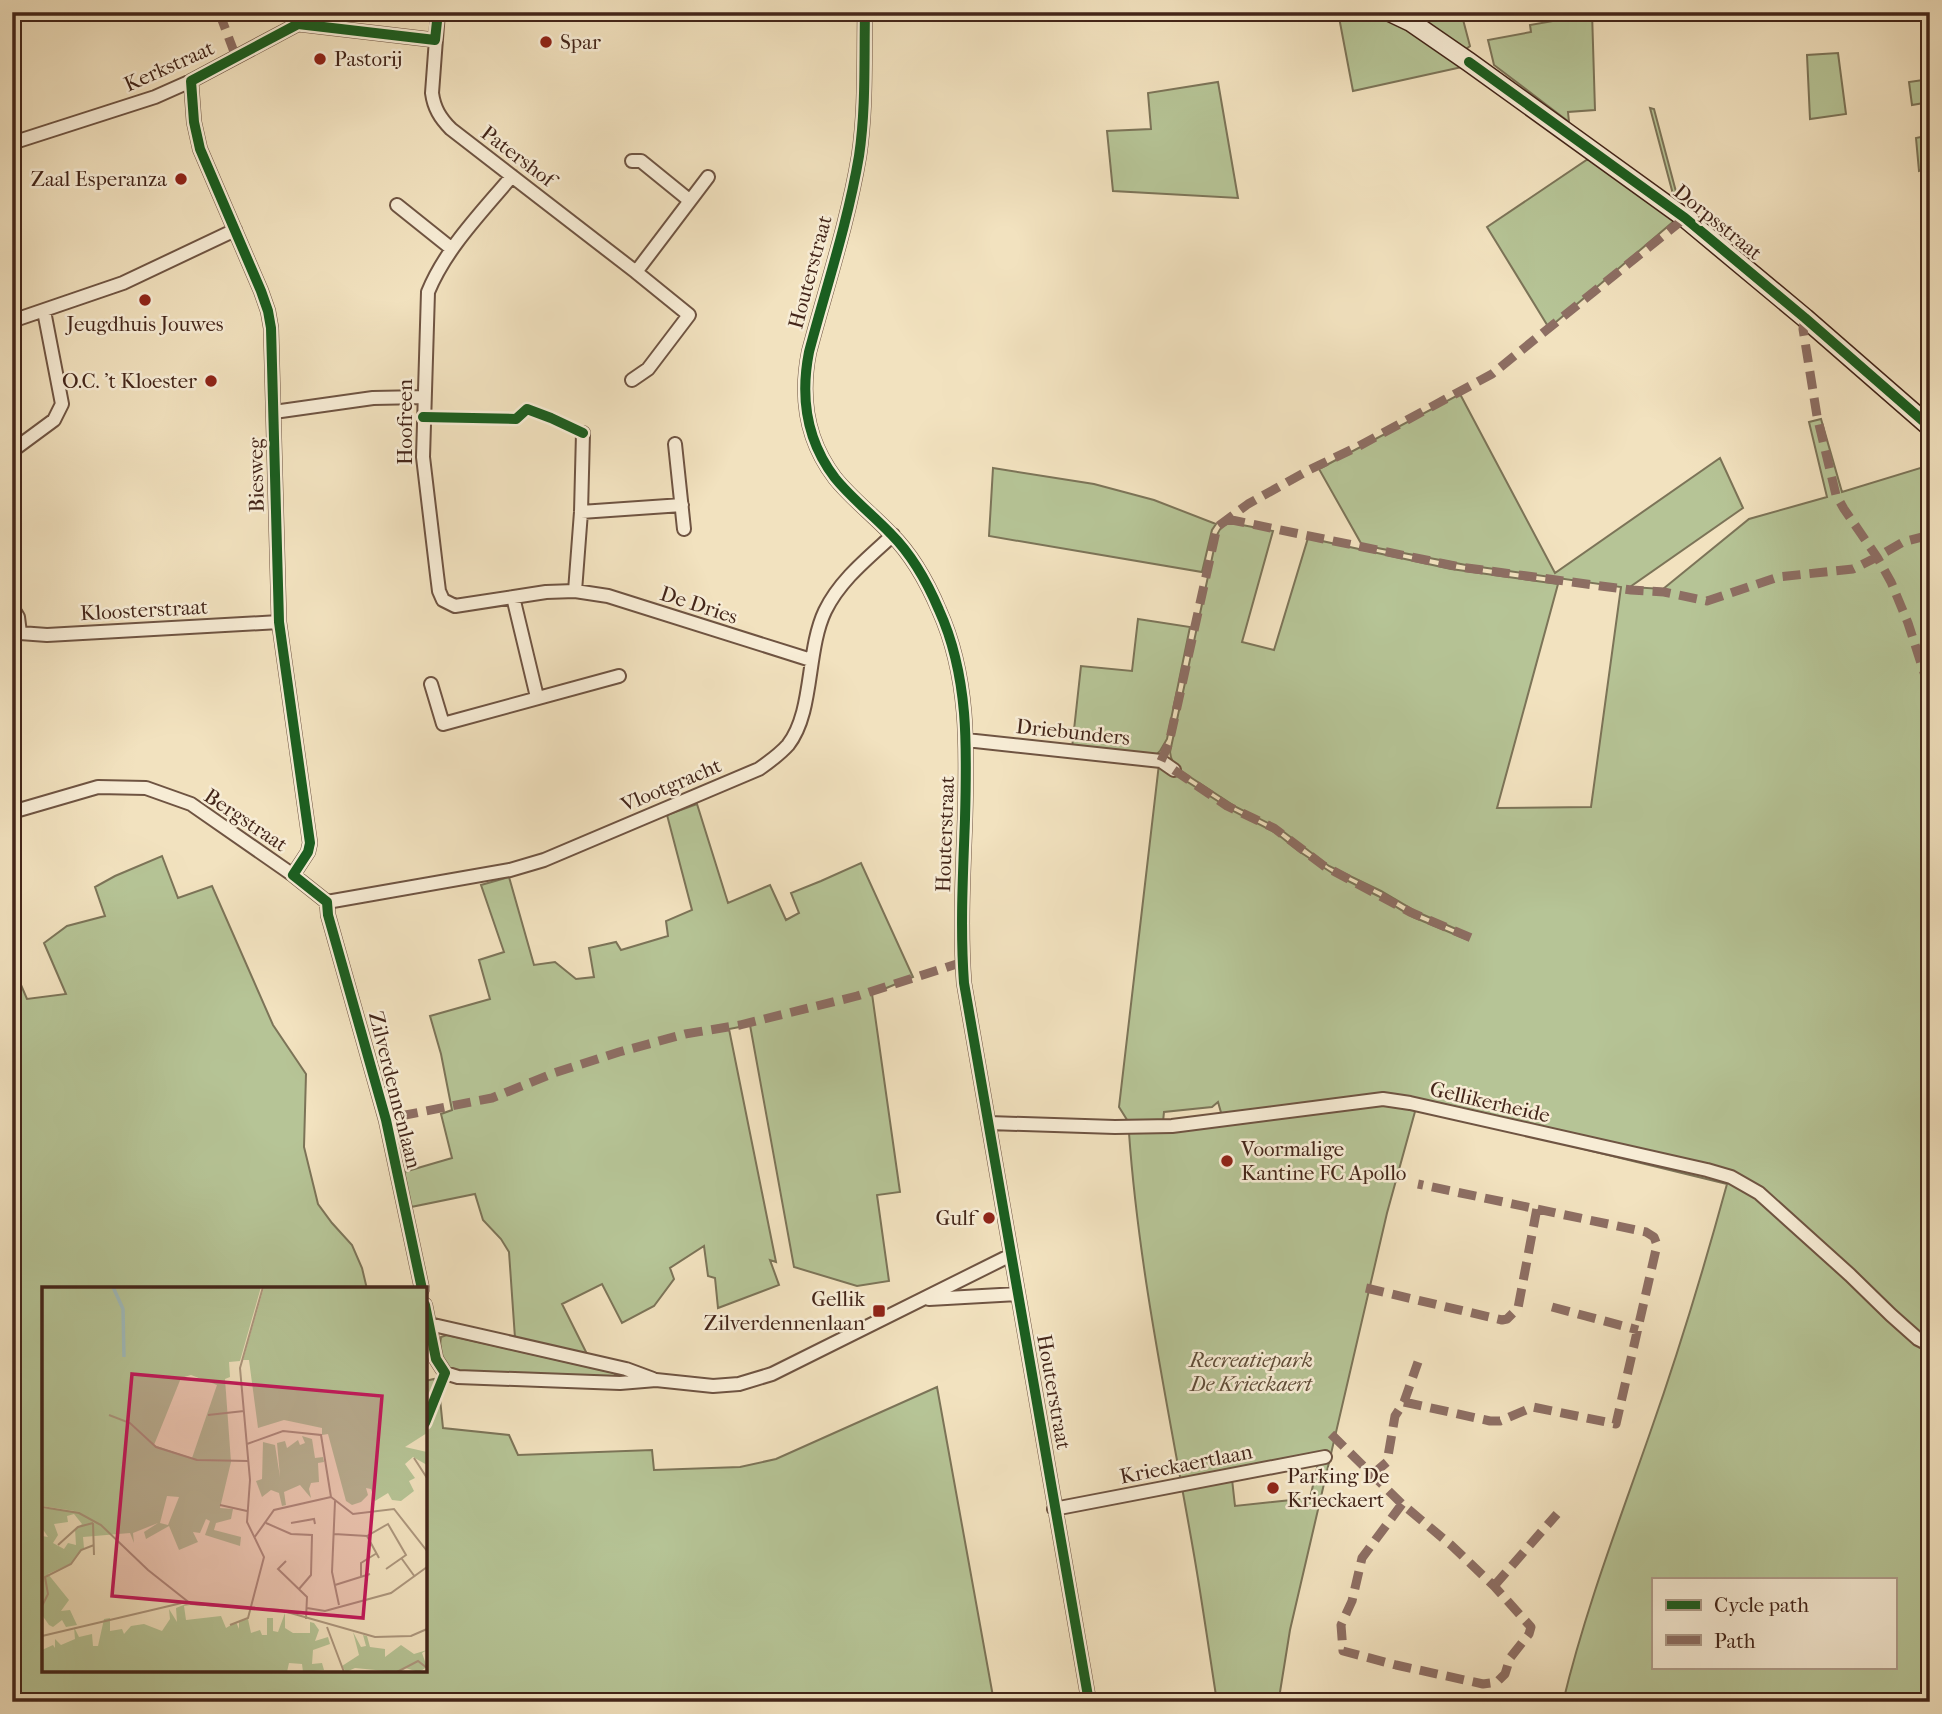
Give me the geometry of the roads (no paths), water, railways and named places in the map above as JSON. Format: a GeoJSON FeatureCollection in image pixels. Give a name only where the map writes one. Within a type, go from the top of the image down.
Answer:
{"type":"FeatureCollection","features":[{"type":"Feature","properties":{"kind":"street"},"geometry":{"type":"LineString","coordinates":[[435,40],[439,12]]}},
{"type":"Feature","properties":{"kind":"street","name":"Houterstraat"},"geometry":{"type":"LineString","coordinates":[[865,12],[864,89],[859,154],[804,376],[807,422],[822,457],[835,478],[893,535],[921,576],[940,611],[957,665],[964,697],[966,740],[962,953],[964,983],[1089,1702]]}},
{"type":"Feature","properties":{"kind":"street","name":"Dorpsstraat"},"geometry":{"type":"LineString","coordinates":[[1390,12],[1411,22],[1440,42],[1685,218],[1930,427]]}},
{"type":"Feature","properties":{"kind":"street","name":"Kerkstraat"},"geometry":{"type":"LineString","coordinates":[[12,143],[155,97],[191,81],[298,24],[435,40]]}},
{"type":"Feature","properties":{"kind":"street","name":"Patershof"},"geometry":{"type":"LineString","coordinates":[[435,40],[433,103],[450,129],[689,316],[648,369],[632,380]]}},
{"type":"Feature","properties":{"kind":"street","name":"Biesweg"},"geometry":{"type":"LineString","coordinates":[[191,81],[194,122],[200,149],[268,311],[271,328],[279,622],[310,844],[309,852],[293,875]]}},
{"type":"Feature","properties":{"kind":"street"},"geometry":{"type":"LineString","coordinates":[[632,161],[641,161],[689,200]]}},
{"type":"Feature","properties":{"kind":"street","name":"Hoofreen"},"geometry":{"type":"LineString","coordinates":[[443,600],[439,591],[423,457],[428,292],[435,274],[452,249],[512,176]]}},
{"type":"Feature","properties":{"kind":"street"},"geometry":{"type":"LineString","coordinates":[[636,272],[708,177]]}},
{"type":"Feature","properties":{"kind":"street"},"geometry":{"type":"LineString","coordinates":[[397,205],[452,249]]}},
{"type":"Feature","properties":{"kind":"street"},"geometry":{"type":"LineString","coordinates":[[12,321],[123,283],[235,230]]}},
{"type":"Feature","properties":{"kind":"street"},"geometry":{"type":"LineString","coordinates":[[12,451],[54,420],[62,404],[44,311]]}},
{"type":"Feature","properties":{"kind":"street"},"geometry":{"type":"LineString","coordinates":[[274,411],[373,398],[424,397]]}},
{"type":"Feature","properties":{"kind":"street"},"geometry":{"type":"LineString","coordinates":[[575,591],[583,433]]}},
{"type":"Feature","properties":{"kind":"street"},"geometry":{"type":"LineString","coordinates":[[675,444],[684,529]]}},
{"type":"Feature","properties":{"kind":"street"},"geometry":{"type":"LineString","coordinates":[[580,512],[682,505]]}},
{"type":"Feature","properties":{"kind":"street","name":"Vlootgracht"},"geometry":{"type":"LineString","coordinates":[[327,902],[510,870],[544,860],[759,769],[778,755],[796,732],[803,711],[816,633],[826,609],[839,587],[893,535]]}},
{"type":"Feature","properties":{"kind":"street","name":"De Dries"},"geometry":{"type":"LineString","coordinates":[[443,600],[456,606],[547,592],[575,591],[608,596],[811,660]]}},
{"type":"Feature","properties":{"kind":"street"},"geometry":{"type":"LineString","coordinates":[[513,597],[537,697]]}},
{"type":"Feature","properties":{"kind":"street"},"geometry":{"type":"LineString","coordinates":[[12,607],[18,617],[16,635]]}},
{"type":"Feature","properties":{"kind":"street","name":"Kloosterstraat"},"geometry":{"type":"LineString","coordinates":[[16,635],[279,622]]}},
{"type":"Feature","properties":{"kind":"street"},"geometry":{"type":"LineString","coordinates":[[431,684],[443,724],[619,676]]}},
{"type":"Feature","properties":{"kind":"street","name":"Driebunders"},"geometry":{"type":"LineString","coordinates":[[966,740],[1161,761],[1174,770]]}},
{"type":"Feature","properties":{"kind":"street","name":"Bergstraat"},"geometry":{"type":"LineString","coordinates":[[12,812],[98,787],[146,788],[191,804],[327,902]]}},
{"type":"Feature","properties":{"kind":"street","name":"Zilverdennenlaan"},"geometry":{"type":"LineString","coordinates":[[327,902],[328,915],[386,1119],[422,1287]]}},
{"type":"Feature","properties":{"kind":"street","name":"Gellikerheide"},"geometry":{"type":"LineString","coordinates":[[989,1123],[1172,1126],[1383,1099],[1707,1170],[1731,1177],[1759,1193],[1924,1342]]}},
{"type":"Feature","properties":{"kind":"street"},"geometry":{"type":"LineString","coordinates":[[427,1314],[436,1359],[445,1373],[458,1377],[620,1383],[656,1380],[713,1386],[739,1384],[772,1374],[1011,1255]]}},
{"type":"Feature","properties":{"kind":"street"},"geometry":{"type":"LineString","coordinates":[[926,1299],[1018,1294]]}},
{"type":"Feature","properties":{"kind":"street"},"geometry":{"type":"LineString","coordinates":[[429,1324],[626,1369],[656,1380]]}},
{"type":"Feature","properties":{"kind":"street","name":"Krieckaertlaan"},"geometry":{"type":"LineString","coordinates":[[1054,1509],[1325,1457]]}},
{"type":"Feature","properties":{"kind":"place","name":"Spar"},"geometry":{"type":"Point","coordinates":[546,42]}},
{"type":"Feature","properties":{"kind":"place","name":"Pastorij"},"geometry":{"type":"Point","coordinates":[320,59]}},
{"type":"Feature","properties":{"kind":"place","name":"Zaal Esperanza"},"geometry":{"type":"Point","coordinates":[181,179]}},
{"type":"Feature","properties":{"kind":"place","name":"Jeugdhuis Jouwes"},"geometry":{"type":"Point","coordinates":[145,300]}},
{"type":"Feature","properties":{"kind":"place","name":"O.C. 't Kloester"},"geometry":{"type":"Point","coordinates":[211,381]}},
{"type":"Feature","properties":{"kind":"place","name":"Voormalige Kantine FC Apollo"},"geometry":{"type":"Point","coordinates":[1227,1161]}},
{"type":"Feature","properties":{"kind":"place","name":"Gulf"},"geometry":{"type":"Point","coordinates":[989,1218]}},
{"type":"Feature","properties":{"kind":"place","name":"Gellik Zilverdennenlaan"},"geometry":{"type":"Point","coordinates":[879,1311]}},
{"type":"Feature","properties":{"kind":"place","name":"Parking De Krieckaert"},"geometry":{"type":"Point","coordinates":[1273,1488]}},
{"type":"Feature","properties":{"kind":"park label","name":"Recreatiepark De Krieckaert"},"geometry":{"type":"Point","coordinates":[1251,1372]}}]}
